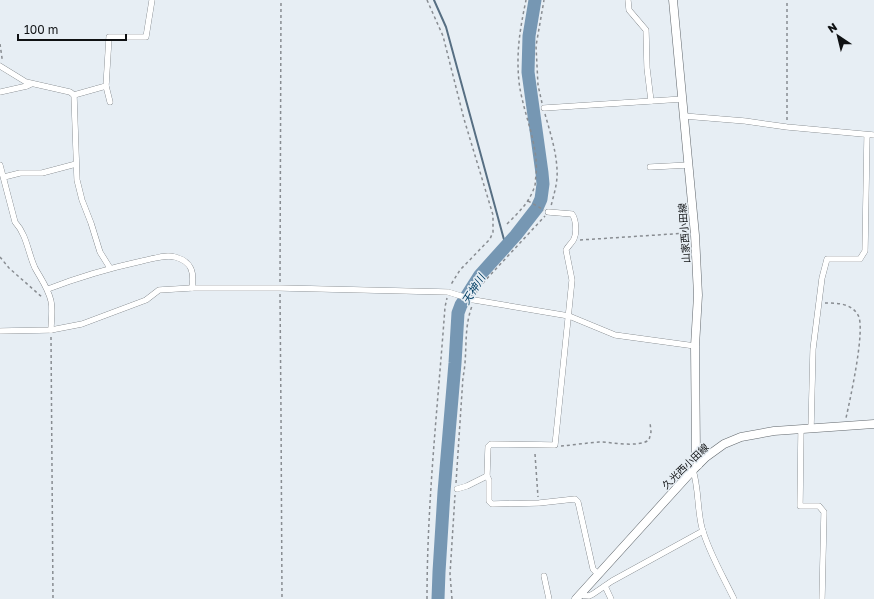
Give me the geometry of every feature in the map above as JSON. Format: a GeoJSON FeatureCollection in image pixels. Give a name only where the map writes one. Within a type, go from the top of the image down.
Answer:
{"type":"FeatureCollection","features":[{"type":"Feature","properties":{"kind":"main road","name":"山家西小田線"},"geometry":{"type":"LineString","coordinates":[[673,0],[683,100],[698,295],[695,346],[695,467]]}},
{"type":"Feature","properties":{"kind":"main road","name":"久光西小田線"},"geometry":{"type":"LineString","coordinates":[[577,597],[695,467],[724,444],[741,437],[774,431],[874,424]]}},
{"type":"Feature","properties":{"kind":"street"},"geometry":{"type":"LineString","coordinates":[[110,102],[106,86],[109,37],[146,37],[152,0]]}},
{"type":"Feature","properties":{"kind":"street"},"geometry":{"type":"LineString","coordinates":[[628,0],[629,10],[646,30],[647,68],[651,102]]}},
{"type":"Feature","properties":{"kind":"street"},"geometry":{"type":"LineString","coordinates":[[0,66],[31,84],[74,94],[106,86]]}},
{"type":"Feature","properties":{"kind":"street"},"geometry":{"type":"LineString","coordinates":[[0,92],[31,84]]}},
{"type":"Feature","properties":{"kind":"street"},"geometry":{"type":"LineString","coordinates":[[74,94],[77,180],[82,200],[100,252],[110,268]]}},
{"type":"Feature","properties":{"kind":"street"},"geometry":{"type":"LineString","coordinates":[[544,108],[683,100]]}},
{"type":"Feature","properties":{"kind":"street"},"geometry":{"type":"LineString","coordinates":[[684,116],[745,121],[874,136]]}},
{"type":"Feature","properties":{"kind":"street"},"geometry":{"type":"LineString","coordinates":[[811,429],[813,349],[822,278],[828,259],[860,259],[866,251],[867,135]]}},
{"type":"Feature","properties":{"kind":"street"},"geometry":{"type":"LineString","coordinates":[[4,177],[20,173],[42,173],[76,164]]}},
{"type":"Feature","properties":{"kind":"street"},"geometry":{"type":"LineString","coordinates":[[0,165],[15,222],[19,225],[28,246],[34,267],[48,289],[51,303],[51,330]]}},
{"type":"Feature","properties":{"kind":"street"},"geometry":{"type":"LineString","coordinates":[[650,167],[688,165]]}},
{"type":"Feature","properties":{"kind":"street"},"geometry":{"type":"LineString","coordinates":[[548,212],[572,214],[575,218],[574,239],[566,250],[572,280],[555,445],[491,444],[488,447],[487,476],[489,480],[489,501],[492,504],[539,503],[575,499],[578,502],[593,569],[598,574]]}},
{"type":"Feature","properties":{"kind":"street"},"geometry":{"type":"LineString","coordinates":[[48,289],[110,268],[165,256],[176,257],[186,263],[192,270],[194,277],[192,288]]}},
{"type":"Feature","properties":{"kind":"street"},"geometry":{"type":"LineString","coordinates":[[0,330],[51,330],[82,324],[146,300],[159,290],[192,288],[280,288],[451,293],[473,300],[569,316],[615,335],[695,346]]}},
{"type":"Feature","properties":{"kind":"street"},"geometry":{"type":"LineString","coordinates":[[801,429],[800,506],[819,506],[824,512],[822,599]]}},
{"type":"Feature","properties":{"kind":"street"},"geometry":{"type":"LineString","coordinates":[[695,467],[703,531],[734,599]]}},
{"type":"Feature","properties":{"kind":"street"},"geometry":{"type":"LineString","coordinates":[[457,489],[487,476]]}},
{"type":"Feature","properties":{"kind":"street"},"geometry":{"type":"LineString","coordinates":[[577,597],[589,596],[703,531]]}},
{"type":"Feature","properties":{"kind":"street"},"geometry":{"type":"LineString","coordinates":[[544,576],[549,599]]}},
{"type":"Feature","properties":{"kind":"street"},"geometry":{"type":"LineString","coordinates":[[605,586],[611,599]]}},
{"type":"Feature","properties":{"kind":"path"},"geometry":{"type":"LineString","coordinates":[[281,0],[280,288],[282,599]]}},
{"type":"Feature","properties":{"kind":"path"},"geometry":{"type":"LineString","coordinates":[[427,0],[443,36],[464,119],[494,221],[493,232],[490,239],[460,270],[451,284],[451,293],[445,306],[433,455],[427,556],[427,599]]}},
{"type":"Feature","properties":{"kind":"path"},"geometry":{"type":"LineString","coordinates":[[507,224],[528,201],[535,186],[537,165],[535,150],[522,100],[519,82],[518,41],[526,0]]}},
{"type":"Feature","properties":{"kind":"path"},"geometry":{"type":"LineString","coordinates":[[452,599],[450,574],[454,495],[457,489],[456,468],[465,368],[467,325],[473,300],[481,284],[550,210],[556,190],[558,170],[554,146],[538,85],[536,46],[544,0]]}},
{"type":"Feature","properties":{"kind":"path"},"geometry":{"type":"LineString","coordinates":[[787,0],[787,127]]}},
{"type":"Feature","properties":{"kind":"path"},"geometry":{"type":"LineString","coordinates":[[0,44],[2,58],[0,62]]}},
{"type":"Feature","properties":{"kind":"path"},"geometry":{"type":"LineString","coordinates":[[528,201],[548,212]]}},
{"type":"Feature","properties":{"kind":"path"},"geometry":{"type":"LineString","coordinates":[[574,239],[623,238],[694,232]]}},
{"type":"Feature","properties":{"kind":"path"},"geometry":{"type":"LineString","coordinates":[[0,257],[9,268],[51,303]]}},
{"type":"Feature","properties":{"kind":"path"},"geometry":{"type":"LineString","coordinates":[[819,303],[841,304],[847,306],[855,311],[860,319],[858,354],[846,426]]}},
{"type":"Feature","properties":{"kind":"path"},"geometry":{"type":"LineString","coordinates":[[51,330],[53,599]]}},
{"type":"Feature","properties":{"kind":"path"},"geometry":{"type":"LineString","coordinates":[[555,445],[561,446],[599,442],[632,444],[644,443],[649,440],[651,432],[650,422]]}},
{"type":"Feature","properties":{"kind":"path"},"geometry":{"type":"LineString","coordinates":[[535,454],[539,503]]}},
{"type":"Feature","properties":{"kind":"waterway"},"geometry":{"type":"LineString","coordinates":[[434,0],[446,27],[506,247]]}},
{"type":"Feature","properties":{"kind":"waterway","name":"天神川"},"geometry":{"type":"LineString","coordinates":[[438,599],[444,492],[458,313],[461,305],[480,275],[516,235],[537,208],[541,199],[543,184],[542,173],[528,72],[529,36],[535,0]]}}]}
